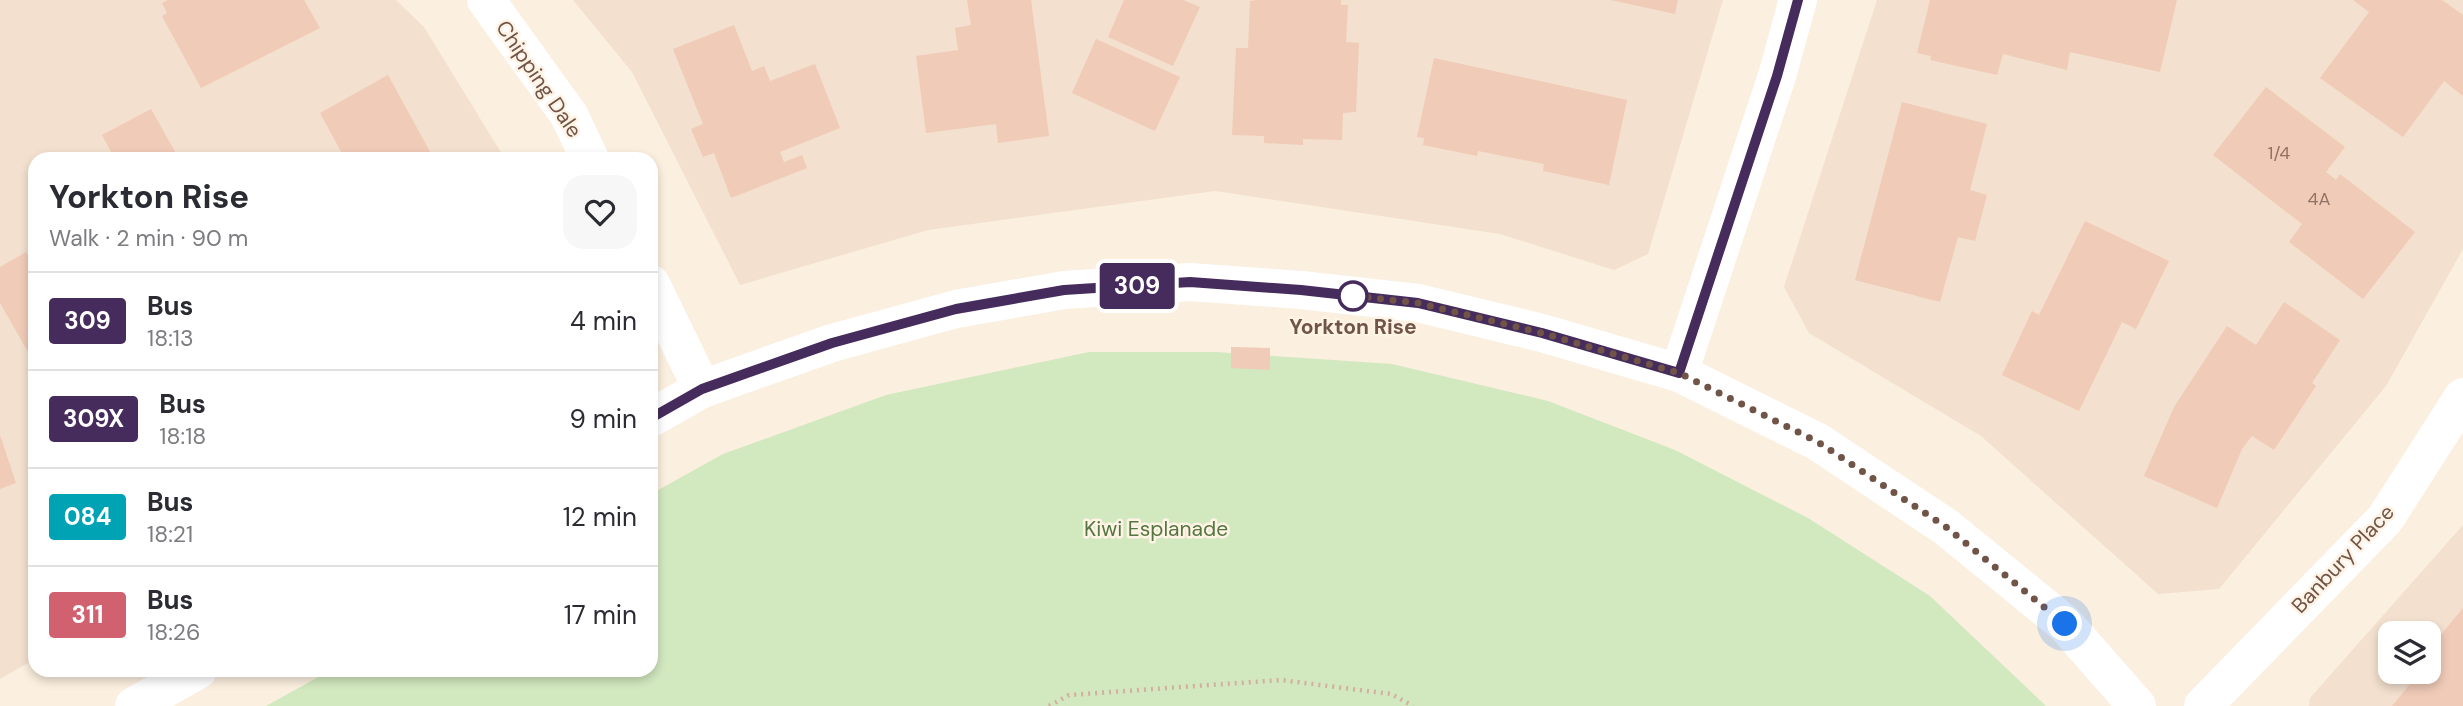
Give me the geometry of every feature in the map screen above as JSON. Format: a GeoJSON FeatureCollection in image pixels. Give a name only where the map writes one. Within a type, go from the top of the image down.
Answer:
{"type":"FeatureCollection","features":[{"type":"Feature","properties":{"kind":"street","name":"Chipping Dale"},"geometry":{"type":"LineString","coordinates":[[486,0],[569,115],[587,152]]}},
{"type":"Feature","properties":{"kind":"street"},"geometry":{"type":"LineString","coordinates":[[1679,373],[1773,89],[1798,0]]}},
{"type":"Feature","properties":{"kind":"street"},"geometry":{"type":"LineString","coordinates":[[658,414],[702,389],[832,343],[956,309],[1064,290],[1190,282],[1301,290],[1418,303],[1542,333],[1679,373],[1818,442],[1946,527],[2065,624],[2137,706]]}},
{"type":"Feature","properties":{"kind":"street"},"geometry":{"type":"LineString","coordinates":[[658,298],[702,389]]}},
{"type":"Feature","properties":{"kind":"street","name":"Banbury Place"},"geometry":{"type":"LineString","coordinates":[[2203,706],[2385,519],[2463,397]]}},
{"type":"Feature","properties":{"kind":"street"},"geometry":{"type":"LineString","coordinates":[[134,706],[186,677]]}},
{"type":"Feature","properties":{"kind":"path"},"geometry":{"type":"LineString","coordinates":[[1049,706],[1069,695],[1281,680],[1391,694],[1413,706]]}},
{"type":"Feature","properties":{"kind":"shaded area"},"geometry":{"type":"Polygon","coordinates":[[[0,0],[396,0],[424,27],[501,152],[28,152],[28,663],[0,679],[0,0]]]}},
{"type":"Feature","properties":{"kind":"shaded area"},"geometry":{"type":"Polygon","coordinates":[[[573,0],[1723,0],[1648,254],[1614,270],[1500,234],[1215,191],[928,230],[740,285],[632,72],[573,0]]]}},
{"type":"Feature","properties":{"kind":"shaded area"},"geometry":{"type":"Polygon","coordinates":[[[1877,0],[2463,0],[2463,249],[2386,386],[2219,589],[2158,594],[1981,436],[1809,333],[1784,287],[1877,0]]]}},
{"type":"Feature","properties":{"kind":"shaded area"},"geometry":{"type":"Polygon","coordinates":[[[2463,525],[2463,706],[2309,706],[2310,698],[2378,621],[2378,684],[2441,684],[2441,621],[2378,621],[2463,525]]]}},
{"type":"Feature","properties":{"kind":"green space","name":"Kiwi Esplanade"},"geometry":{"type":"Polygon","coordinates":[[[1089,352],[1216,352],[1392,364],[1548,401],[1675,450],[1808,518],[1930,596],[2046,706],[266,706],[318,677],[658,677],[658,490],[723,454],[886,395],[1089,352]]]}},
{"type":"Feature","properties":{"kind":"building"},"geometry":{"type":"Polygon","coordinates":[[[168,0],[304,0],[320,28],[201,88],[162,16],[167,13],[162,3],[168,0]]]}},
{"type":"Feature","properties":{"kind":"building"},"geometry":{"type":"Polygon","coordinates":[[[967,0],[1031,0],[1049,136],[998,143],[996,124],[926,133],[916,56],[958,50],[955,28],[971,25],[967,0]]]}},
{"type":"Feature","properties":{"kind":"building"},"geometry":{"type":"Polygon","coordinates":[[[1124,0],[1183,0],[1200,7],[1173,66],[1108,37],[1124,0]]]}},
{"type":"Feature","properties":{"kind":"building"},"geometry":{"type":"Polygon","coordinates":[[[1341,0],[1341,5],[1348,5],[1346,42],[1359,43],[1356,112],[1343,113],[1342,140],[1303,139],[1303,145],[1264,143],[1264,136],[1232,135],[1236,48],[1248,48],[1250,1],[1341,0]]]}},
{"type":"Feature","properties":{"kind":"building"},"geometry":{"type":"Polygon","coordinates":[[[1611,0],[1678,0],[1675,14],[1611,0]]]}},
{"type":"Feature","properties":{"kind":"building"},"geometry":{"type":"Polygon","coordinates":[[[1930,0],[2177,0],[2160,72],[2070,52],[2067,70],[2003,54],[1997,75],[1930,60],[1931,56],[1917,53],[1930,0]]]}},
{"type":"Feature","properties":{"kind":"building"},"geometry":{"type":"Polygon","coordinates":[[[2353,0],[2442,0],[2463,15],[2463,96],[2444,81],[2403,137],[2320,78],[2369,12],[2353,0]]]}},
{"type":"Feature","properties":{"kind":"building"},"geometry":{"type":"Polygon","coordinates":[[[734,25],[752,71],[764,66],[770,81],[815,64],[840,128],[780,152],[784,162],[802,155],[807,168],[731,198],[714,153],[703,157],[691,129],[703,124],[673,49],[734,25]]]}},
{"type":"Feature","properties":{"kind":"building"},"geometry":{"type":"Polygon","coordinates":[[[1096,39],[1180,77],[1155,131],[1072,93],[1096,39]]]}},
{"type":"Feature","properties":{"kind":"building"},"geometry":{"type":"Polygon","coordinates":[[[1434,58],[1627,100],[1609,185],[1543,171],[1544,164],[1478,151],[1477,156],[1423,145],[1424,138],[1417,137],[1434,58]]]}},
{"type":"Feature","properties":{"kind":"building"},"geometry":{"type":"Polygon","coordinates":[[[388,75],[430,152],[341,152],[320,113],[388,75]]]}},
{"type":"Feature","properties":{"kind":"building"},"geometry":{"type":"Polygon","coordinates":[[[2266,87],[2345,147],[2326,172],[2336,180],[2340,174],[2415,232],[2363,299],[2289,242],[2302,224],[2213,155],[2266,87]]]}},
{"type":"Feature","properties":{"kind":"building"},"geometry":{"type":"Polygon","coordinates":[[[1902,102],[1987,124],[1970,190],[1987,195],[1975,241],[1958,237],[1940,302],[1855,280],[1902,102]]]}},
{"type":"Feature","properties":{"kind":"building"},"geometry":{"type":"Polygon","coordinates":[[[151,109],[175,152],[111,152],[102,135],[151,109]]]}},
{"type":"Feature","properties":{"kind":"building"},"geometry":{"type":"Polygon","coordinates":[[[2085,221],[2169,261],[2136,329],[2122,322],[2079,411],[2002,375],[2032,311],[2039,315],[2085,221]]]}},
{"type":"Feature","properties":{"kind":"building"},"geometry":{"type":"Polygon","coordinates":[[[26,252],[28,256],[28,352],[0,303],[0,267],[26,252]]]}},
{"type":"Feature","properties":{"kind":"building"},"geometry":{"type":"Polygon","coordinates":[[[2284,302],[2340,340],[2312,383],[2316,386],[2274,450],[2252,436],[2242,449],[2217,508],[2144,476],[2174,407],[2227,326],[2256,345],[2284,302]]]}},
{"type":"Feature","properties":{"kind":"building"},"geometry":{"type":"Polygon","coordinates":[[[1231,347],[1270,348],[1270,370],[1231,368],[1231,347]]]}},
{"type":"Feature","properties":{"kind":"building"},"geometry":{"type":"Polygon","coordinates":[[[0,435],[16,483],[0,489],[0,435]]]}},
{"type":"Feature","properties":{"kind":"building"},"geometry":{"type":"Polygon","coordinates":[[[2463,608],[2463,706],[2392,706],[2410,684],[2441,684],[2441,635],[2463,608]]]}},
{"type":"Feature","properties":{"kind":"bus line","name":"309"},"geometry":{"type":"LineString","coordinates":[[658,414],[702,389],[832,343],[956,309],[1064,290],[1190,282],[1301,290],[1418,303],[1542,333],[1679,373],[1777,76],[1798,0]]}},
{"type":"Feature","properties":{"kind":"place","name":"Yorkton Rise"},"geometry":{"type":"Point","coordinates":[1353,296]}},
{"type":"Feature","properties":{"kind":"route"},"geometry":{"type":"LineString","coordinates":[[1353,296],[1348,295],[1418,303],[1542,333],[1679,373],[1818,442],[1946,527],[2065,624]]}}]}
